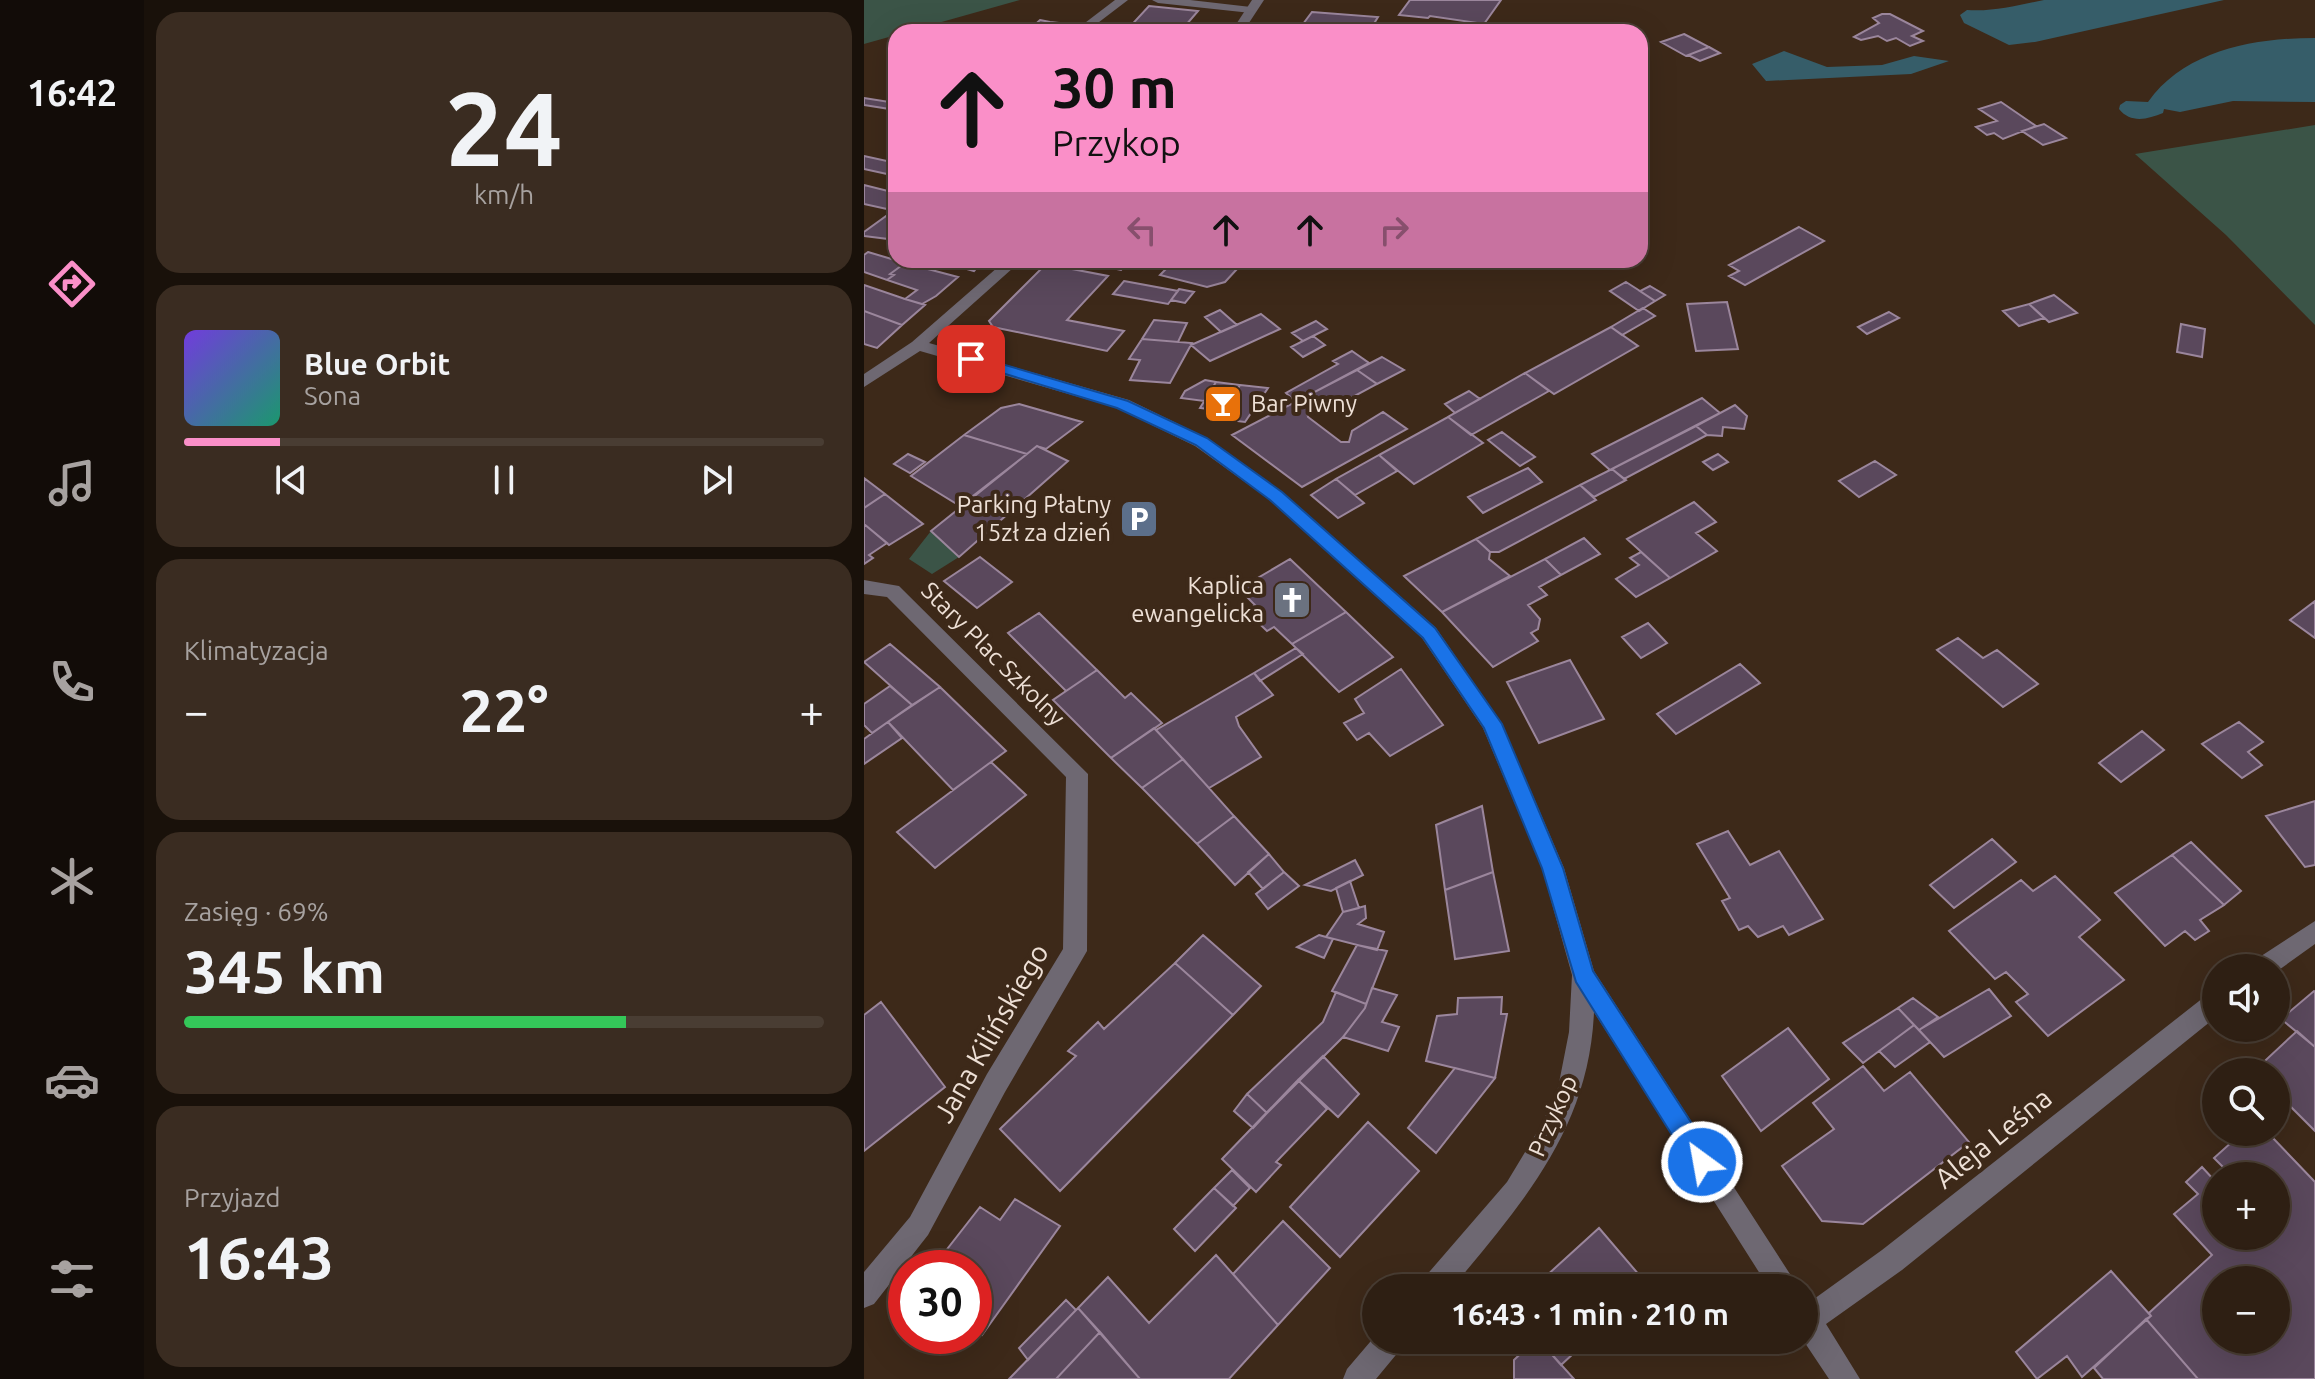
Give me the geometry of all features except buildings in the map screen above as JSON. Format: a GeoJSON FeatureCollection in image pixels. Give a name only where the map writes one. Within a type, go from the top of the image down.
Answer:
{"type":"FeatureCollection","features":[{"type":"Feature","properties":{"kind":"street"},"geometry":{"type":"LineString","coordinates":[[1090,24],[1122,0]]}},
{"type":"Feature","properties":{"kind":"street"},"geometry":{"type":"LineString","coordinates":[[1158,0],[1254,5],[1242,24]]}},
{"type":"Feature","properties":{"kind":"street"},"geometry":{"type":"LineString","coordinates":[[864,382],[918,345],[1006,268]]}},
{"type":"Feature","properties":{"kind":"street","name":"Przykop"},"geometry":{"type":"LineString","coordinates":[[918,345],[1123,404],[1201,442],[1276,496],[1429,633],[1492,724],[1553,868],[1584,975],[1581,1032],[1570,1088],[1551,1133],[1516,1191],[1446,1274]]}},
{"type":"Feature","properties":{"kind":"street","name":"Stary Plac Szkolny"},"geometry":{"type":"LineString","coordinates":[[864,587],[892,591],[1077,774]]}},
{"type":"Feature","properties":{"kind":"street","name":"Jana Kilińskiego"},"geometry":{"type":"LineString","coordinates":[[864,1294],[919,1226],[996,1083],[1075,951],[1077,774]]}},
{"type":"Feature","properties":{"kind":"street"},"geometry":{"type":"LineString","coordinates":[[2283,954],[2315,931]]}},
{"type":"Feature","properties":{"kind":"street"},"geometry":{"type":"LineString","coordinates":[[1584,975],[1776,1274]]}},
{"type":"Feature","properties":{"kind":"street","name":"Aleja Leśna"},"geometry":{"type":"LineString","coordinates":[[1818,1310],[1892,1260],[2202,1013]]}},
{"type":"Feature","properties":{"kind":"street"},"geometry":{"type":"LineString","coordinates":[[1818,1338],[1846,1379]]}},
{"type":"Feature","properties":{"kind":"street"},"geometry":{"type":"LineString","coordinates":[[1357,1379],[1378,1354]]}},
{"type":"Feature","properties":{"kind":"green space"},"geometry":{"type":"Polygon","coordinates":[[[864,0],[1020,0],[934,24],[888,24],[888,37],[864,44],[864,0]]]}},
{"type":"Feature","properties":{"kind":"green space"},"geometry":{"type":"Polygon","coordinates":[[[2315,125],[2315,325],[2226,235],[2135,154],[2315,125]]]}},
{"type":"Feature","properties":{"kind":"green space"},"geometry":{"type":"Polygon","coordinates":[[[931,531],[959,557],[932,574],[909,559],[931,531]]]}},
{"type":"Feature","properties":{"kind":"water"},"geometry":{"type":"Polygon","coordinates":[[[2044,0],[2224,0],[2009,45],[1964,23],[1960,15],[1967,10],[1996,9],[2044,0]]]}},
{"type":"Feature","properties":{"kind":"water"},"geometry":{"type":"Polygon","coordinates":[[[2315,38],[2315,102],[2233,101],[2180,112],[2164,109],[2163,113],[2140,119],[2129,117],[2119,109],[2126,101],[2148,102],[2163,84],[2181,70],[2223,50],[2269,41],[2315,38]]]}},
{"type":"Feature","properties":{"kind":"water"},"geometry":{"type":"Polygon","coordinates":[[[1784,51],[1827,67],[1882,65],[1914,56],[1949,61],[1911,74],[1766,81],[1752,64],[1784,51]]]}},
{"type":"Feature","properties":{"kind":"place","name":"Bar Piwny"},"geometry":{"type":"Point","coordinates":[1223,404]}},
{"type":"Feature","properties":{"kind":"place","name":"Parking Płatny 15zł za dzień"},"geometry":{"type":"Point","coordinates":[1139,519]}},
{"type":"Feature","properties":{"kind":"place","name":"Kaplica ewangelicka"},"geometry":{"type":"Point","coordinates":[1292,600]}},
{"type":"Feature","properties":{"kind":"route"},"geometry":{"type":"LineString","coordinates":[[971,359],[1123,404],[1201,442],[1276,496],[1429,633],[1492,724],[1553,868],[1584,975],[1702,1162]]}}]}
